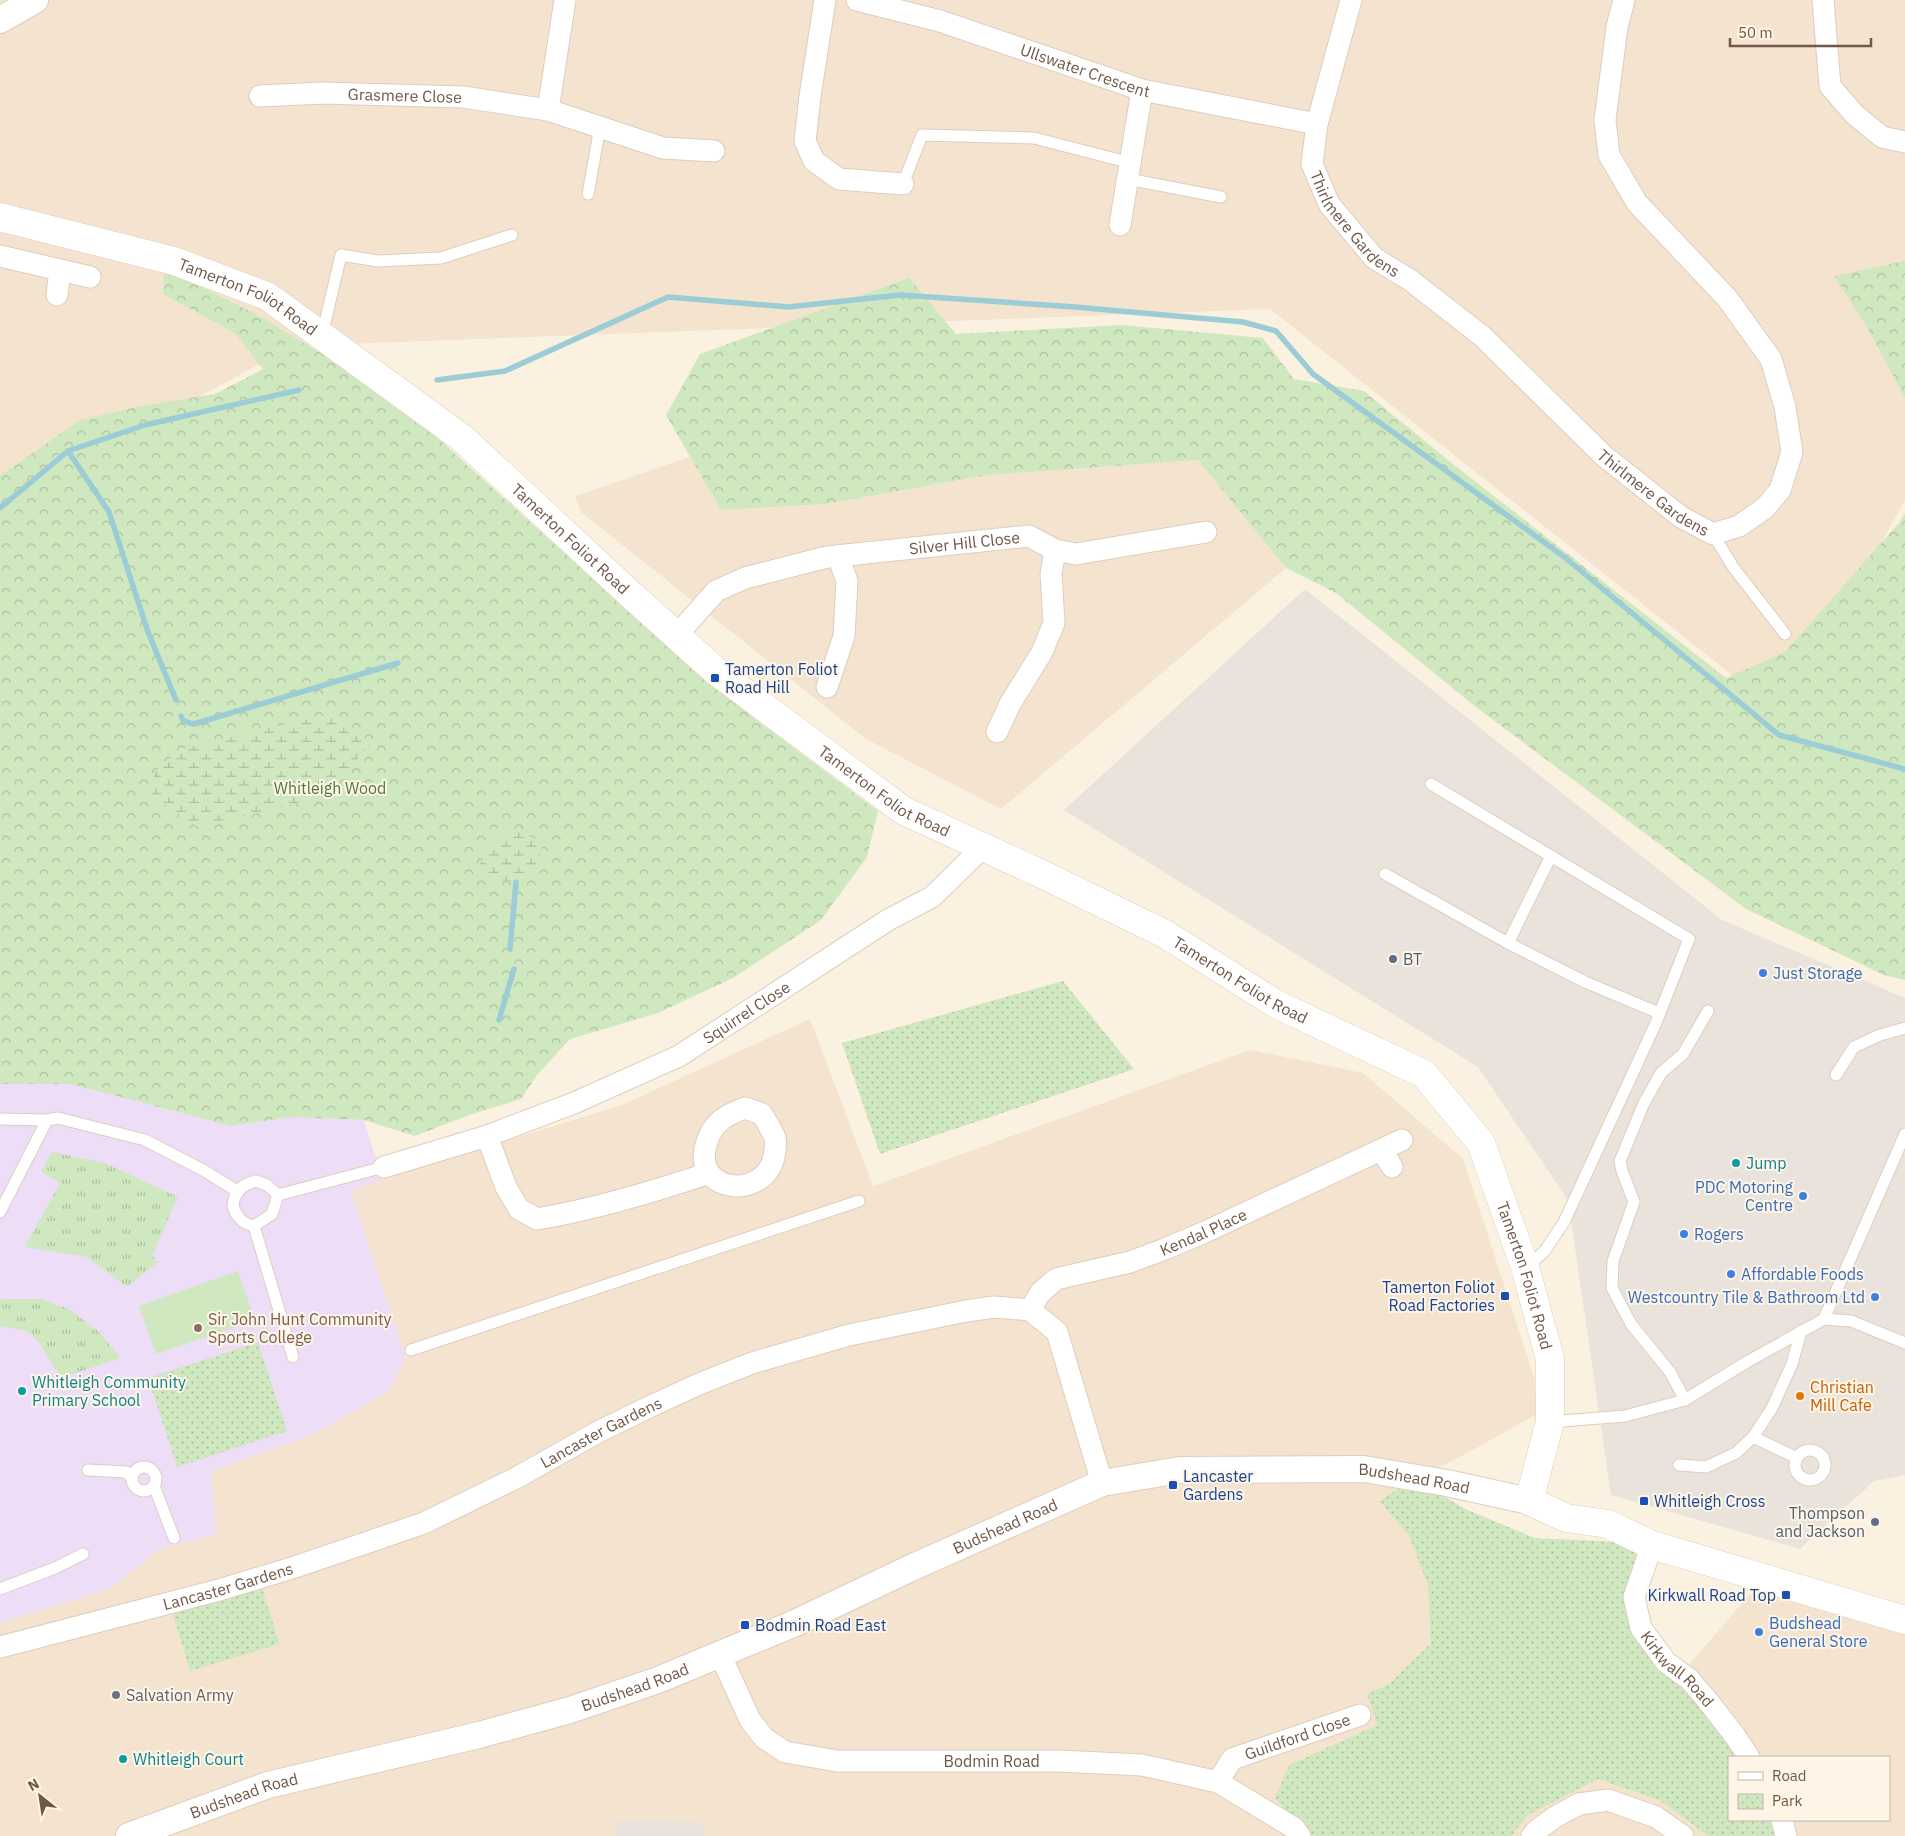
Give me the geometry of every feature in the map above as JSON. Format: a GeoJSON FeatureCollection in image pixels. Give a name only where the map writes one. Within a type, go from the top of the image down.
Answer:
{"type":"FeatureCollection","features":[{"type":"Feature","properties":{"kind":"main road","name":"Tamerton Foliot Road"},"geometry":{"type":"LineString","coordinates":[[0,217],[183,265],[267,296],[462,438],[717,672],[904,811],[1165,934],[1276,1004],[1424,1074],[1481,1143],[1525,1267],[1550,1358],[1550,1422],[1529,1501]]}},
{"type":"Feature","properties":{"kind":"main road","name":"Budshead Road"},"geometry":{"type":"LineString","coordinates":[[1529,1501],[1566,1518],[1608,1524],[1652,1545],[1905,1620]]}},
{"type":"Feature","properties":{"kind":"street"},"geometry":{"type":"LineString","coordinates":[[0,20],[35,0]]}},
{"type":"Feature","properties":{"kind":"street"},"geometry":{"type":"LineString","coordinates":[[548,110],[565,0]]}},
{"type":"Feature","properties":{"kind":"street"},"geometry":{"type":"LineString","coordinates":[[826,0],[810,96],[805,141],[814,161],[839,178],[903,184]]}},
{"type":"Feature","properties":{"kind":"street","name":"Ullswater Crescent"},"geometry":{"type":"LineString","coordinates":[[856,0],[929,18],[1142,90],[1317,124]]}},
{"type":"Feature","properties":{"kind":"street","name":"Thirlmere Gardens"},"geometry":{"type":"LineString","coordinates":[[1351,0],[1317,124],[1312,164],[1329,204],[1374,258],[1410,280],[1482,336],[1604,456],[1682,517],[1713,534],[1739,526],[1765,508],[1780,490],[1792,452],[1785,407],[1771,359],[1727,298],[1637,203],[1609,155],[1605,120],[1617,28],[1624,0]]}},
{"type":"Feature","properties":{"kind":"street"},"geometry":{"type":"LineString","coordinates":[[1823,0],[1830,86],[1854,114],[1882,137],[1905,142]]}},
{"type":"Feature","properties":{"kind":"street"},"geometry":{"type":"LineString","coordinates":[[1120,225],[1142,90]]}},
{"type":"Feature","properties":{"kind":"street","name":"Grasmere Close"},"geometry":{"type":"LineString","coordinates":[[260,96],[323,93],[463,97],[548,110],[663,148],[714,151]]}},
{"type":"Feature","properties":{"kind":"street"},"geometry":{"type":"LineString","coordinates":[[0,256],[90,277]]}},
{"type":"Feature","properties":{"kind":"street"},"geometry":{"type":"LineString","coordinates":[[57,295],[60,270]]}},
{"type":"Feature","properties":{"kind":"street","name":"Silver Hill Close"},"geometry":{"type":"LineString","coordinates":[[676,636],[716,591],[745,578],[838,556],[1030,536],[1055,550],[1076,554],[1206,532]]}},
{"type":"Feature","properties":{"kind":"street"},"geometry":{"type":"LineString","coordinates":[[997,732],[1010,704],[1042,652],[1054,623],[1051,574],[1055,550]]}},
{"type":"Feature","properties":{"kind":"street"},"geometry":{"type":"LineString","coordinates":[[827,687],[844,636],[847,581],[838,556]]}},
{"type":"Feature","properties":{"kind":"street","name":"Squirrel Close"},"geometry":{"type":"LineString","coordinates":[[384,1167],[487,1136],[574,1102],[679,1056],[880,925],[932,897],[983,848]]}},
{"type":"Feature","properties":{"kind":"street"},"geometry":{"type":"LineString","coordinates":[[487,1136],[506,1187],[519,1209],[537,1220],[578,1212],[709,1173]]}},
{"type":"Feature","properties":{"kind":"street","name":"Kendal Place"},"geometry":{"type":"LineString","coordinates":[[1030,1310],[1040,1293],[1056,1279],[1130,1262],[1165,1249],[1387,1159],[1402,1140]]}},
{"type":"Feature","properties":{"kind":"street","name":"Lancaster Gardens"},"geometry":{"type":"LineString","coordinates":[[0,1647],[204,1594],[295,1568],[424,1523],[516,1478],[593,1435],[649,1407],[699,1384],[752,1363],[850,1335],[966,1311],[994,1308],[1030,1310]]}},
{"type":"Feature","properties":{"kind":"street"},"geometry":{"type":"LineString","coordinates":[[1030,1310],[1056,1332],[1102,1482]]}},
{"type":"Feature","properties":{"kind":"street","name":"Budshead Road"},"geometry":{"type":"LineString","coordinates":[[129,1836],[268,1785],[479,1735],[570,1710],[658,1680],[793,1624],[913,1567],[1102,1482],[1180,1470],[1364,1468],[1447,1483],[1529,1501]]}},
{"type":"Feature","properties":{"kind":"street","name":"Kirkwall Road"},"geometry":{"type":"LineString","coordinates":[[1652,1545],[1634,1596],[1640,1628],[1666,1662],[1689,1679],[1708,1701],[1748,1756]]}},
{"type":"Feature","properties":{"kind":"street","name":"Bodmin Road"},"geometry":{"type":"LineString","coordinates":[[720,1654],[750,1720],[764,1738],[785,1752],[838,1761],[1059,1761],[1142,1765],[1218,1782],[1294,1828],[1300,1836]]}},
{"type":"Feature","properties":{"kind":"street","name":"Guildford Close"},"geometry":{"type":"LineString","coordinates":[[1218,1782],[1232,1759],[1360,1715]]}},
{"type":"Feature","properties":{"kind":"street"},"geometry":{"type":"LineString","coordinates":[[1532,1836],[1556,1817],[1579,1804],[1608,1800],[1656,1817],[1683,1836]]}},
{"type":"Feature","properties":{"kind":"street"},"geometry":{"type":"LineString","coordinates":[[1782,1821],[1786,1836]]}},
{"type":"Feature","properties":{"kind":"lane"},"geometry":{"type":"LineString","coordinates":[[588,194],[600,127]]}},
{"type":"Feature","properties":{"kind":"lane"},"geometry":{"type":"LineString","coordinates":[[903,184],[922,135],[1034,138],[1130,171],[1220,197]]}},
{"type":"Feature","properties":{"kind":"lane"},"geometry":{"type":"LineString","coordinates":[[322,335],[341,255],[378,261],[441,258],[512,235]]}},
{"type":"Feature","properties":{"kind":"lane"},"geometry":{"type":"LineString","coordinates":[[1713,534],[1733,567],[1785,634]]}},
{"type":"Feature","properties":{"kind":"lane"},"geometry":{"type":"LineString","coordinates":[[1431,784],[1689,939],[1659,1013],[1564,1222],[1544,1252],[1525,1267]]}},
{"type":"Feature","properties":{"kind":"lane"},"geometry":{"type":"LineString","coordinates":[[1508,943],[1551,856]]}},
{"type":"Feature","properties":{"kind":"lane"},"geometry":{"type":"LineString","coordinates":[[1385,874],[1508,943],[1584,982],[1659,1013]]}},
{"type":"Feature","properties":{"kind":"lane"},"geometry":{"type":"LineString","coordinates":[[1685,1400],[1670,1372],[1631,1324],[1612,1288],[1613,1261],[1634,1202],[1620,1161],[1644,1103],[1661,1073],[1683,1054],[1708,1011]]}},
{"type":"Feature","properties":{"kind":"lane"},"geometry":{"type":"LineString","coordinates":[[1836,1076],[1854,1047],[1880,1035],[1905,1028]]}},
{"type":"Feature","properties":{"kind":"lane"},"geometry":{"type":"LineString","coordinates":[[0,1119],[47,1120],[58,1118],[145,1140],[203,1170],[237,1192]]}},
{"type":"Feature","properties":{"kind":"lane"},"geometry":{"type":"LineString","coordinates":[[0,1212],[47,1120]]}},
{"type":"Feature","properties":{"kind":"lane"},"geometry":{"type":"LineString","coordinates":[[1824,1319],[1905,1134]]}},
{"type":"Feature","properties":{"kind":"lane"},"geometry":{"type":"LineString","coordinates":[[278,1195],[384,1167]]}},
{"type":"Feature","properties":{"kind":"lane"},"geometry":{"type":"LineString","coordinates":[[254,1226],[245,1223],[235,1212],[233,1206],[237,1192],[244,1185],[256,1181],[267,1185],[278,1195]]}},
{"type":"Feature","properties":{"kind":"lane"},"geometry":{"type":"LineString","coordinates":[[254,1226],[272,1214],[278,1195]]}},
{"type":"Feature","properties":{"kind":"lane"},"geometry":{"type":"LineString","coordinates":[[411,1350],[859,1201]]}},
{"type":"Feature","properties":{"kind":"lane"},"geometry":{"type":"LineString","coordinates":[[254,1226],[293,1357]]}},
{"type":"Feature","properties":{"kind":"lane"},"geometry":{"type":"LineString","coordinates":[[1550,1422],[1625,1416],[1685,1400],[1824,1319],[1851,1321],[1905,1343]]}},
{"type":"Feature","properties":{"kind":"lane"},"geometry":{"type":"LineString","coordinates":[[1680,1465],[1706,1467],[1736,1453],[1753,1437],[1772,1408],[1792,1364],[1801,1331]]}},
{"type":"Feature","properties":{"kind":"lane"},"geometry":{"type":"LineString","coordinates":[[1753,1437],[1797,1458]]}},
{"type":"Feature","properties":{"kind":"lane"},"geometry":{"type":"LineString","coordinates":[[88,1470],[126,1472],[132,1478],[134,1486],[140,1491],[148,1491],[156,1482],[155,1475],[148,1468],[138,1469],[132,1478]]}},
{"type":"Feature","properties":{"kind":"lane"},"geometry":{"type":"LineString","coordinates":[[154,1486],[174,1538]]}},
{"type":"Feature","properties":{"kind":"lane"},"geometry":{"type":"LineString","coordinates":[[0,1589],[55,1568],[83,1554]]}},
{"type":"Feature","properties":{"kind":"shaded area"},"geometry":{"type":"Polygon","coordinates":[[[0,0],[1905,0],[1905,500],[1785,717],[1270,309],[293,346],[0,504],[0,0]]]}},
{"type":"Feature","properties":{"kind":"shaded area"},"geometry":{"type":"Polygon","coordinates":[[[690,457],[721,510],[826,504],[987,475],[1199,460],[1286,568],[1001,809],[866,739],[581,512],[575,496],[690,457]]]}},
{"type":"Feature","properties":{"kind":"shaded area"},"geometry":{"type":"Polygon","coordinates":[[[1305,589],[1722,920],[1905,998],[1905,1475],[1874,1481],[1800,1549],[1611,1495],[1568,1200],[1478,1067],[1064,810],[1305,589]]]}},
{"type":"Feature","properties":{"kind":"shaded area"},"geometry":{"type":"Polygon","coordinates":[[[810,1019],[873,1186],[1250,1050],[1363,1073],[1463,1159],[1534,1377],[1537,1414],[1458,1458],[1414,1478],[1381,1501],[1409,1536],[1429,1585],[1431,1643],[1389,1684],[1368,1694],[1377,1725],[1289,1765],[1309,1836],[0,1836],[0,1623],[111,1588],[159,1549],[217,1534],[211,1472],[316,1433],[406,1358],[351,1191],[382,1179],[622,1105],[810,1019]]]}},
{"type":"Feature","properties":{"kind":"shaded area","name":"Sir John Hunt Community Sports College"},"geometry":{"type":"Polygon","coordinates":[[[0,1084],[70,1084],[231,1126],[291,1117],[364,1120],[382,1179],[351,1191],[406,1358],[389,1391],[316,1433],[211,1472],[217,1534],[159,1549],[111,1588],[0,1623],[0,1084]]]}},
{"type":"Feature","properties":{"kind":"shaded area"},"geometry":{"type":"Polygon","coordinates":[[[1752,1592],[1840,1605],[1905,1630],[1905,1836],[1777,1836],[1772,1821],[1890,1821],[1890,1756],[1747,1756],[1685,1669],[1752,1592]]]}},
{"type":"Feature","properties":{"kind":"shaded area"},"geometry":{"type":"Polygon","coordinates":[[[1598,1779],[1661,1801],[1708,1836],[1511,1836],[1527,1815],[1598,1779]]]}},
{"type":"Feature","properties":{"kind":"shaded area"},"geometry":{"type":"Polygon","coordinates":[[[617,1820],[700,1822],[706,1824],[705,1836],[615,1836],[617,1820]]]}},
{"type":"Feature","properties":{"kind":"green space"},"geometry":{"type":"Polygon","coordinates":[[[1905,261],[1905,398],[1867,327],[1834,276],[1905,261]]]}},
{"type":"Feature","properties":{"kind":"green space","name":"Whitleigh Wood"},"geometry":{"type":"Polygon","coordinates":[[[164,269],[254,313],[389,394],[592,578],[749,714],[878,811],[867,857],[821,920],[733,978],[658,1013],[570,1039],[537,1075],[521,1099],[469,1115],[415,1136],[364,1120],[291,1117],[231,1126],[70,1084],[0,1084],[0,476],[80,420],[141,406],[215,394],[263,369],[235,333],[163,294],[164,269]]]}},
{"type":"Feature","properties":{"kind":"green space"},"geometry":{"type":"Polygon","coordinates":[[[909,278],[956,334],[1121,325],[1263,338],[1294,379],[1364,391],[1448,460],[1726,678],[1785,652],[1899,523],[1905,513],[1905,980],[1884,975],[1746,909],[1472,704],[1336,593],[1286,568],[1198,460],[987,475],[826,504],[721,510],[666,415],[700,354],[909,278]]]}},
{"type":"Feature","properties":{"kind":"green space"},"geometry":{"type":"Polygon","coordinates":[[[331,714],[371,743],[327,795],[263,812],[196,826],[152,796],[154,772],[183,749],[331,714]]]}},
{"type":"Feature","properties":{"kind":"green space"},"geometry":{"type":"Polygon","coordinates":[[[519,832],[538,840],[542,850],[533,872],[516,882],[494,879],[479,867],[491,840],[519,832]]]}},
{"type":"Feature","properties":{"kind":"green space"},"geometry":{"type":"Polygon","coordinates":[[[1063,981],[1134,1069],[880,1154],[842,1043],[1063,981]]]}},
{"type":"Feature","properties":{"kind":"green space"},"geometry":{"type":"Polygon","coordinates":[[[52,1152],[105,1163],[178,1197],[152,1256],[158,1262],[127,1287],[87,1257],[25,1247],[60,1183],[41,1171],[52,1152]]]}},
{"type":"Feature","properties":{"kind":"green space"},"geometry":{"type":"Polygon","coordinates":[[[238,1271],[255,1320],[156,1354],[139,1306],[238,1271]]]}},
{"type":"Feature","properties":{"kind":"green space"},"geometry":{"type":"Polygon","coordinates":[[[40,1299],[69,1309],[98,1331],[120,1358],[61,1378],[39,1342],[27,1331],[0,1326],[0,1300],[40,1299]]]}},
{"type":"Feature","properties":{"kind":"green space"},"geometry":{"type":"Polygon","coordinates":[[[258,1342],[287,1431],[177,1467],[148,1378],[258,1342]]]}},
{"type":"Feature","properties":{"kind":"green space"},"geometry":{"type":"Polygon","coordinates":[[[1414,1478],[1465,1509],[1535,1538],[1643,1543],[1629,1605],[1748,1756],[1728,1756],[1728,1821],[1773,1821],[1778,1836],[1708,1836],[1661,1801],[1598,1779],[1528,1815],[1511,1836],[1309,1836],[1275,1798],[1289,1765],[1377,1725],[1367,1694],[1389,1684],[1431,1643],[1428,1585],[1409,1536],[1380,1501],[1414,1478]]]}},
{"type":"Feature","properties":{"kind":"green space"},"geometry":{"type":"Polygon","coordinates":[[[261,1584],[279,1644],[190,1671],[172,1611],[261,1584]]]}},
{"type":"Feature","properties":{"kind":"waterway"},"geometry":{"type":"LineString","coordinates":[[437,380],[505,371],[668,297],[788,307],[900,295],[1075,307],[1243,322],[1276,331],[1313,374],[1563,556],[1779,735],[1905,769]]}},
{"type":"Feature","properties":{"kind":"waterway"},"geometry":{"type":"LineString","coordinates":[[0,508],[68,451],[145,425],[299,390]]}},
{"type":"Feature","properties":{"kind":"waterway"},"geometry":{"type":"LineString","coordinates":[[68,451],[109,512],[148,632],[176,700]]}},
{"type":"Feature","properties":{"kind":"waterway"},"geometry":{"type":"LineString","coordinates":[[181,716],[183,721],[194,724],[398,663]]}},
{"type":"Feature","properties":{"kind":"waterway"},"geometry":{"type":"LineString","coordinates":[[510,949],[516,882]]}},
{"type":"Feature","properties":{"kind":"waterway"},"geometry":{"type":"LineString","coordinates":[[499,1020],[514,969]]}},
{"type":"Feature","properties":{"kind":"place","name":"Tamerton Foliot Road Hill"},"geometry":{"type":"Point","coordinates":[715,678]}},
{"type":"Feature","properties":{"kind":"place","name":"BT"},"geometry":{"type":"Point","coordinates":[1393,959]}},
{"type":"Feature","properties":{"kind":"place","name":"Just Storage"},"geometry":{"type":"Point","coordinates":[1763,973]}},
{"type":"Feature","properties":{"kind":"place","name":"Jump"},"geometry":{"type":"Point","coordinates":[1736,1163]}},
{"type":"Feature","properties":{"kind":"place","name":"PDC Motoring Centre"},"geometry":{"type":"Point","coordinates":[1803,1196]}},
{"type":"Feature","properties":{"kind":"place","name":"Rogers"},"geometry":{"type":"Point","coordinates":[1684,1234]}},
{"type":"Feature","properties":{"kind":"place","name":"Affordable Foods"},"geometry":{"type":"Point","coordinates":[1731,1274]}},
{"type":"Feature","properties":{"kind":"place","name":"Tamerton Foliot Road Factories"},"geometry":{"type":"Point","coordinates":[1505,1296]}},
{"type":"Feature","properties":{"kind":"place","name":"Westcountry Tile & Bathroom Ltd"},"geometry":{"type":"Point","coordinates":[1875,1297]}},
{"type":"Feature","properties":{"kind":"place","name":"Sir John Hunt Community Sports College"},"geometry":{"type":"Point","coordinates":[198,1328]}},
{"type":"Feature","properties":{"kind":"place","name":"Whitleigh Community Primary School"},"geometry":{"type":"Point","coordinates":[22,1391]}},
{"type":"Feature","properties":{"kind":"place","name":"Christian Mill Cafe"},"geometry":{"type":"Point","coordinates":[1800,1396]}},
{"type":"Feature","properties":{"kind":"place","name":"Lancaster Gardens"},"geometry":{"type":"Point","coordinates":[1173,1485]}},
{"type":"Feature","properties":{"kind":"place","name":"Whitleigh Cross"},"geometry":{"type":"Point","coordinates":[1644,1501]}},
{"type":"Feature","properties":{"kind":"place","name":"Thompson and Jackson"},"geometry":{"type":"Point","coordinates":[1875,1522]}},
{"type":"Feature","properties":{"kind":"place","name":"Kirkwall Road Top"},"geometry":{"type":"Point","coordinates":[1786,1595]}},
{"type":"Feature","properties":{"kind":"place","name":"Bodmin Road East"},"geometry":{"type":"Point","coordinates":[745,1625]}},
{"type":"Feature","properties":{"kind":"place","name":"Budshead General Store"},"geometry":{"type":"Point","coordinates":[1759,1632]}},
{"type":"Feature","properties":{"kind":"place","name":"Salvation Army"},"geometry":{"type":"Point","coordinates":[116,1695]}},
{"type":"Feature","properties":{"kind":"place","name":"Whitleigh Court"},"geometry":{"type":"Point","coordinates":[123,1759]}}]}
